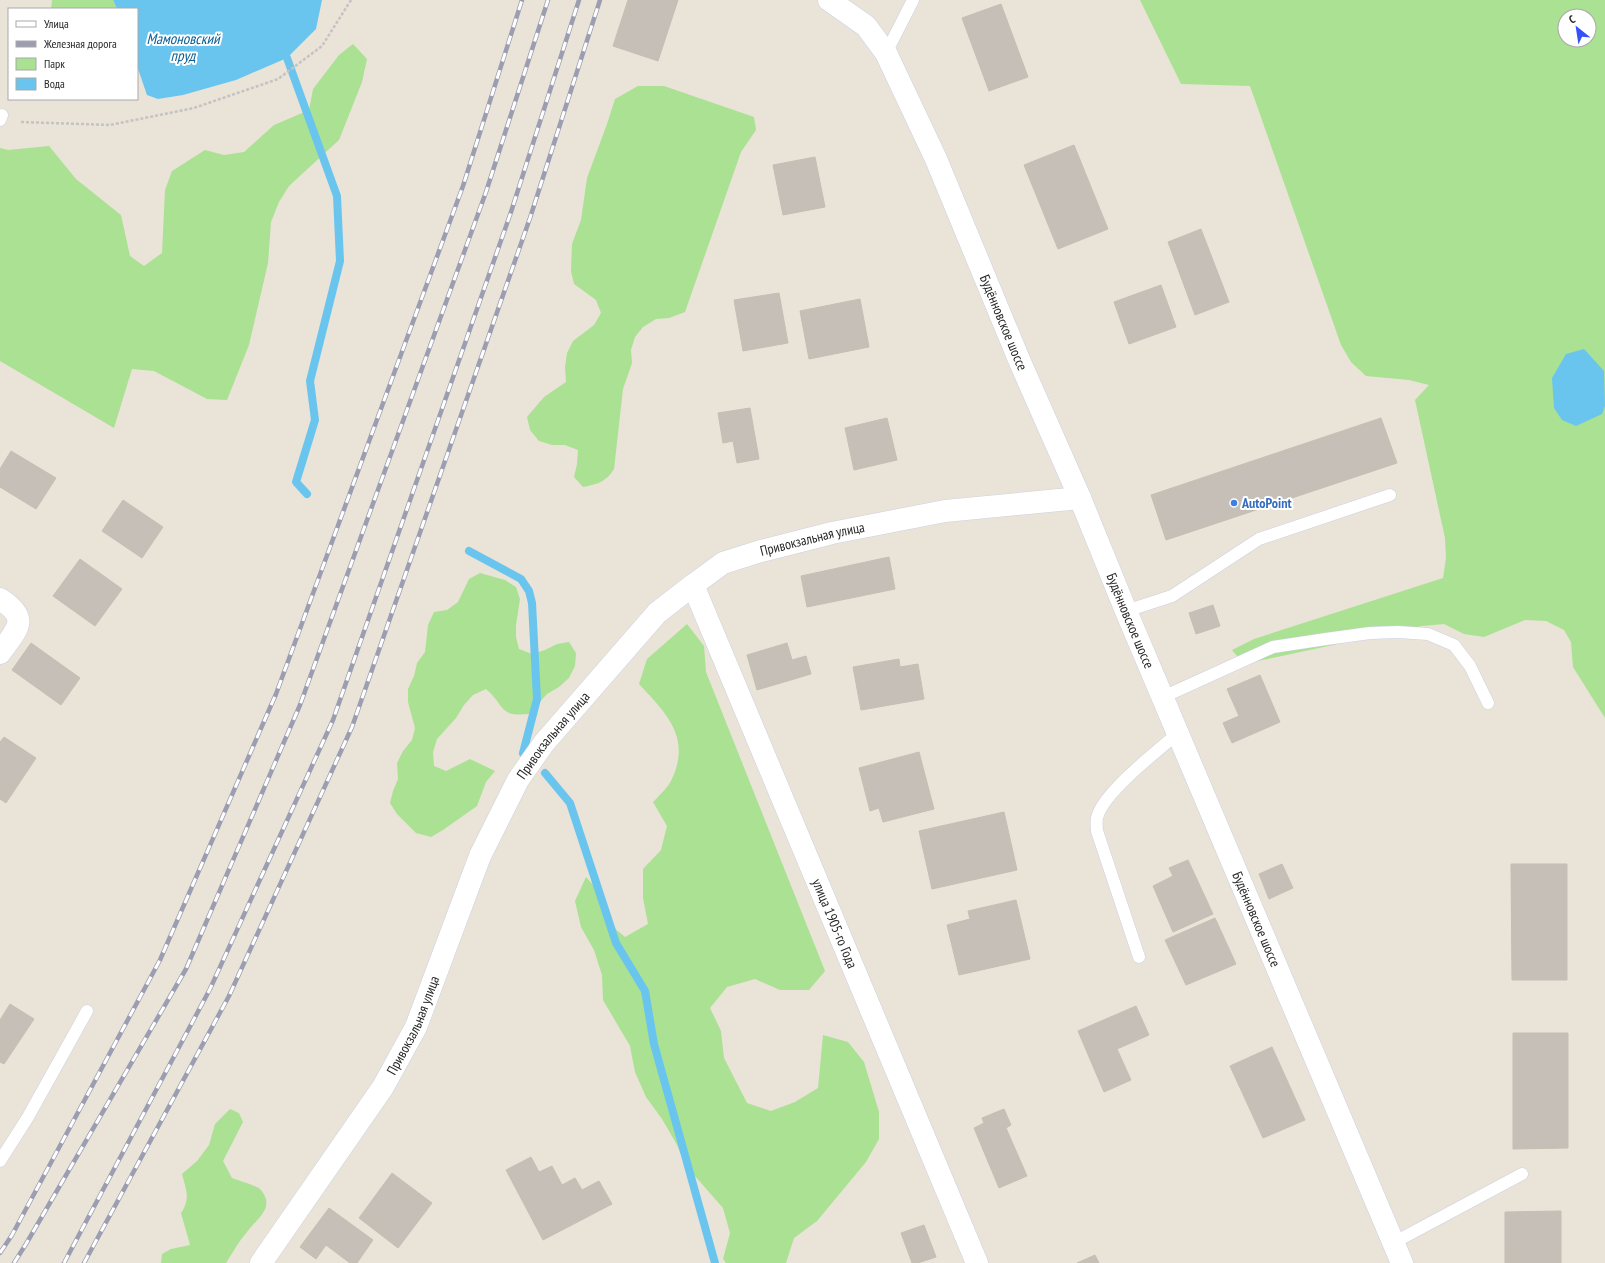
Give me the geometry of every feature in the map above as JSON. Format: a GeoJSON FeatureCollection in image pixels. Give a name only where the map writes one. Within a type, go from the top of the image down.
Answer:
{"type":"FeatureCollection","features":[{"type":"Feature","properties":{"kind":"street","name":"Будённовское шоссе"},"geometry":{"type":"LineString","coordinates":[[829,0],[866,26],[886,53],[936,159],[1020,362],[1080,498],[1126,611],[1402,1263]]}},
{"type":"Feature","properties":{"kind":"street","name":"Привокзальная улица"},"geometry":{"type":"LineString","coordinates":[[261,1263],[383,1086],[416,1027],[480,856],[518,780],[544,743],[657,613],[693,585],[724,564],[761,552],[832,533],[945,511],[1080,498]]}},
{"type":"Feature","properties":{"kind":"street","name":"улица 1905-го Года"},"geometry":{"type":"LineString","coordinates":[[693,585],[977,1263]]}},
{"type":"Feature","properties":{"kind":"street"},"geometry":{"type":"LineString","coordinates":[[0,599],[11,606],[18,616],[19,626],[0,653]]}},
{"type":"Feature","properties":{"kind":"lane"},"geometry":{"type":"LineString","coordinates":[[886,53],[914,0]]}},
{"type":"Feature","properties":{"kind":"lane"},"geometry":{"type":"LineString","coordinates":[[1126,611],[1172,596],[1259,539],[1390,495]]}},
{"type":"Feature","properties":{"kind":"lane"},"geometry":{"type":"LineString","coordinates":[[1163,697],[1273,647],[1333,638],[1398,632],[1428,634],[1454,645],[1470,666],[1488,703]]}},
{"type":"Feature","properties":{"kind":"lane"},"geometry":{"type":"LineString","coordinates":[[1139,956],[1097,831],[1096,818],[1104,803],[1127,776],[1178,734]]}},
{"type":"Feature","properties":{"kind":"lane"},"geometry":{"type":"LineString","coordinates":[[0,1161],[28,1117],[88,1011]]}},
{"type":"Feature","properties":{"kind":"lane"},"geometry":{"type":"LineString","coordinates":[[1393,1243],[1522,1174]]}},
{"type":"Feature","properties":{"kind":"path"},"geometry":{"type":"LineString","coordinates":[[1,118],[19,122],[110,125],[194,108],[278,79],[322,46],[351,0]]}},
{"type":"Feature","properties":{"kind":"green space"},"geometry":{"type":"Polygon","coordinates":[[[52,0],[113,0],[117,8],[51,8],[52,0]]]}},
{"type":"Feature","properties":{"kind":"green space"},"geometry":{"type":"Polygon","coordinates":[[[1140,0],[1605,0],[1605,718],[1573,667],[1571,642],[1564,630],[1546,621],[1525,620],[1484,637],[1464,634],[1444,624],[1422,626],[1244,664],[1232,650],[1254,639],[1443,578],[1446,558],[1445,538],[1415,400],[1429,385],[1409,380],[1366,376],[1351,362],[1341,345],[1250,86],[1181,84],[1140,0]]]}},
{"type":"Feature","properties":{"kind":"green space"},"geometry":{"type":"Polygon","coordinates":[[[353,44],[367,59],[362,82],[339,140],[289,186],[279,202],[271,222],[268,263],[249,345],[227,400],[207,399],[154,371],[132,369],[114,428],[0,361],[0,148],[8,150],[49,146],[76,179],[121,215],[130,256],[144,266],[162,253],[165,190],[172,171],[205,150],[224,155],[244,152],[274,125],[309,110],[313,89],[339,55],[353,44]]]}},
{"type":"Feature","properties":{"kind":"green space"},"geometry":{"type":"Polygon","coordinates":[[[638,86],[664,86],[754,117],[756,130],[741,152],[685,312],[669,318],[656,319],[643,327],[635,337],[631,350],[632,363],[623,389],[614,469],[605,480],[583,487],[574,477],[578,450],[565,445],[552,445],[539,441],[530,430],[527,417],[544,397],[566,382],[565,367],[567,353],[573,341],[594,325],[601,313],[596,300],[574,284],[571,271],[572,244],[581,220],[587,178],[615,99],[638,86]]]}},
{"type":"Feature","properties":{"kind":"green space"},"geometry":{"type":"Polygon","coordinates":[[[480,573],[505,580],[516,587],[520,599],[516,625],[516,637],[519,649],[532,654],[557,644],[569,642],[576,653],[575,666],[569,678],[559,687],[547,694],[529,714],[512,714],[507,712],[486,689],[473,695],[464,705],[456,718],[437,739],[433,752],[434,766],[446,771],[470,759],[495,771],[486,782],[477,806],[431,837],[416,833],[397,814],[390,803],[398,779],[397,763],[403,751],[412,740],[415,728],[408,702],[408,689],[414,676],[417,663],[425,652],[428,625],[434,612],[447,610],[458,602],[469,579],[480,573]]]}},
{"type":"Feature","properties":{"kind":"green space"},"geometry":{"type":"Polygon","coordinates":[[[687,624],[704,646],[706,672],[825,971],[809,990],[780,990],[755,979],[727,987],[710,1008],[721,1031],[724,1058],[747,1103],[771,1111],[795,1102],[818,1088],[823,1035],[848,1042],[864,1062],[879,1112],[879,1139],[866,1162],[817,1221],[794,1238],[786,1263],[726,1263],[723,1259],[730,1233],[723,1208],[687,1167],[676,1143],[662,1119],[646,1097],[635,1072],[630,1046],[603,1000],[602,975],[594,950],[581,927],[575,901],[586,877],[603,896],[607,922],[625,937],[648,924],[643,898],[643,869],[661,850],[667,826],[653,802],[671,781],[677,766],[679,752],[677,739],[667,717],[639,684],[647,659],[687,624]]]}},
{"type":"Feature","properties":{"kind":"green space"},"geometry":{"type":"Polygon","coordinates":[[[230,1109],[239,1113],[243,1122],[223,1161],[232,1178],[261,1190],[265,1196],[266,1208],[241,1239],[226,1263],[161,1263],[162,1254],[171,1249],[190,1245],[181,1213],[187,1198],[182,1174],[197,1161],[209,1145],[215,1124],[230,1109]]]}},
{"type":"Feature","properties":{"kind":"water","name":"Мамоновский пруд"},"geometry":{"type":"Polygon","coordinates":[[[113,0],[322,0],[316,29],[287,58],[236,80],[183,95],[158,99],[147,95],[138,69],[138,8],[117,8],[113,0]]]}},
{"type":"Feature","properties":{"kind":"water"},"geometry":{"type":"Polygon","coordinates":[[[1584,349],[1604,371],[1605,406],[1602,414],[1576,426],[1562,420],[1554,408],[1552,378],[1566,354],[1584,349]]]}},
{"type":"Feature","properties":{"kind":"building"},"geometry":{"type":"Polygon","coordinates":[[[628,0],[678,0],[658,61],[613,46],[628,0]]]}},
{"type":"Feature","properties":{"kind":"building"},"geometry":{"type":"Polygon","coordinates":[[[1001,4],[1028,77],[989,91],[962,18],[1001,4]]]}},
{"type":"Feature","properties":{"kind":"building"},"geometry":{"type":"Polygon","coordinates":[[[1074,145],[1108,229],[1058,249],[1024,165],[1074,145]]]}},
{"type":"Feature","properties":{"kind":"building"},"geometry":{"type":"Polygon","coordinates":[[[815,157],[825,207],[783,215],[773,165],[815,157]]]}},
{"type":"Feature","properties":{"kind":"building"},"geometry":{"type":"Polygon","coordinates":[[[1201,229],[1229,302],[1195,315],[1168,242],[1201,229]]]}},
{"type":"Feature","properties":{"kind":"building"},"geometry":{"type":"Polygon","coordinates":[[[1161,285],[1176,327],[1129,344],[1114,302],[1161,285]]]}},
{"type":"Feature","properties":{"kind":"building"},"geometry":{"type":"Polygon","coordinates":[[[779,293],[788,343],[743,351],[734,300],[779,293]]]}},
{"type":"Feature","properties":{"kind":"building"},"geometry":{"type":"Polygon","coordinates":[[[860,299],[869,347],[809,359],[800,311],[860,299]]]}},
{"type":"Feature","properties":{"kind":"building"},"geometry":{"type":"Polygon","coordinates":[[[750,408],[759,459],[737,463],[733,441],[723,443],[718,413],[750,408]]]}},
{"type":"Feature","properties":{"kind":"building"},"geometry":{"type":"Polygon","coordinates":[[[887,418],[897,460],[854,470],[845,428],[887,418]]]}},
{"type":"Feature","properties":{"kind":"building"},"geometry":{"type":"Polygon","coordinates":[[[1381,418],[1397,463],[1166,540],[1151,495],[1381,418]]]}},
{"type":"Feature","properties":{"kind":"building"},"geometry":{"type":"Polygon","coordinates":[[[11,451],[56,478],[36,509],[0,487],[0,469],[11,451]]]}},
{"type":"Feature","properties":{"kind":"building"},"geometry":{"type":"Polygon","coordinates":[[[123,500],[163,527],[142,558],[102,531],[123,500]]]}},
{"type":"Feature","properties":{"kind":"building"},"geometry":{"type":"Polygon","coordinates":[[[889,557],[895,589],[807,607],[801,576],[889,557]]]}},
{"type":"Feature","properties":{"kind":"building"},"geometry":{"type":"Polygon","coordinates":[[[80,559],[122,589],[95,626],[53,596],[80,559]]]}},
{"type":"Feature","properties":{"kind":"building"},"geometry":{"type":"Polygon","coordinates":[[[1213,605],[1220,626],[1196,634],[1189,613],[1213,605]]]}},
{"type":"Feature","properties":{"kind":"building"},"geometry":{"type":"Polygon","coordinates":[[[31,643],[80,678],[61,705],[12,670],[31,643]]]}},
{"type":"Feature","properties":{"kind":"building"},"geometry":{"type":"Polygon","coordinates":[[[787,643],[792,660],[806,656],[811,674],[757,690],[747,655],[787,643]]]}},
{"type":"Feature","properties":{"kind":"building"},"geometry":{"type":"Polygon","coordinates":[[[899,659],[900,667],[918,664],[924,699],[861,710],[853,667],[899,659]]]}},
{"type":"Feature","properties":{"kind":"building"},"geometry":{"type":"Polygon","coordinates":[[[1260,675],[1280,722],[1232,743],[1223,723],[1239,716],[1227,689],[1260,675]]]}},
{"type":"Feature","properties":{"kind":"building"},"geometry":{"type":"Polygon","coordinates":[[[4,737],[36,758],[6,803],[0,799],[0,742],[4,737]]]}},
{"type":"Feature","properties":{"kind":"building"},"geometry":{"type":"Polygon","coordinates":[[[919,752],[934,809],[883,822],[879,808],[870,811],[859,768],[919,752]]]}},
{"type":"Feature","properties":{"kind":"building"},"geometry":{"type":"Polygon","coordinates":[[[1004,812],[1017,870],[932,889],[919,831],[1004,812]]]}},
{"type":"Feature","properties":{"kind":"building"},"geometry":{"type":"Polygon","coordinates":[[[1188,860],[1213,914],[1173,932],[1153,886],[1173,876],[1169,868],[1188,860]]]}},
{"type":"Feature","properties":{"kind":"building"},"geometry":{"type":"Polygon","coordinates":[[[1282,864],[1293,888],[1269,899],[1259,874],[1282,864]]]}},
{"type":"Feature","properties":{"kind":"building"},"geometry":{"type":"Polygon","coordinates":[[[1511,864],[1567,864],[1567,980],[1512,980],[1511,864]]]}},
{"type":"Feature","properties":{"kind":"building"},"geometry":{"type":"Polygon","coordinates":[[[1016,900],[1030,959],[959,975],[947,925],[970,919],[968,911],[1016,900]]]}},
{"type":"Feature","properties":{"kind":"building"},"geometry":{"type":"Polygon","coordinates":[[[1215,918],[1236,964],[1186,985],[1165,940],[1215,918]]]}},
{"type":"Feature","properties":{"kind":"building"},"geometry":{"type":"Polygon","coordinates":[[[10,1004],[34,1019],[4,1064],[0,1062],[0,1020],[10,1004]]]}},
{"type":"Feature","properties":{"kind":"building"},"geometry":{"type":"Polygon","coordinates":[[[1136,1006],[1149,1035],[1117,1049],[1131,1080],[1104,1092],[1078,1031],[1136,1006]]]}},
{"type":"Feature","properties":{"kind":"building"},"geometry":{"type":"Polygon","coordinates":[[[1513,1033],[1568,1033],[1568,1148],[1513,1149],[1513,1033]]]}},
{"type":"Feature","properties":{"kind":"building"},"geometry":{"type":"Polygon","coordinates":[[[1272,1047],[1305,1120],[1263,1138],[1230,1066],[1272,1047]]]}},
{"type":"Feature","properties":{"kind":"building"},"geometry":{"type":"Polygon","coordinates":[[[1004,1109],[1011,1125],[1006,1128],[1027,1176],[999,1188],[974,1128],[984,1123],[982,1118],[1004,1109]]]}},
{"type":"Feature","properties":{"kind":"building"},"geometry":{"type":"Polygon","coordinates":[[[531,1157],[539,1172],[552,1166],[562,1185],[575,1178],[582,1190],[599,1181],[612,1204],[543,1240],[506,1170],[531,1157]]]}},
{"type":"Feature","properties":{"kind":"building"},"geometry":{"type":"Polygon","coordinates":[[[392,1173],[432,1203],[398,1248],[359,1218],[392,1173]]]}},
{"type":"Feature","properties":{"kind":"building"},"geometry":{"type":"Polygon","coordinates":[[[329,1208],[373,1240],[357,1263],[350,1263],[326,1245],[316,1259],[300,1247],[329,1208]]]}},
{"type":"Feature","properties":{"kind":"building"},"geometry":{"type":"Polygon","coordinates":[[[1561,1211],[1561,1263],[1505,1263],[1505,1212],[1561,1211]]]}},
{"type":"Feature","properties":{"kind":"building"},"geometry":{"type":"Polygon","coordinates":[[[924,1225],[936,1257],[918,1263],[912,1263],[901,1233],[924,1225]]]}},
{"type":"Feature","properties":{"kind":"building"},"geometry":{"type":"Polygon","coordinates":[[[1095,1255],[1099,1263],[1077,1263],[1095,1255]]]}},
{"type":"Feature","properties":{"kind":"waterway"},"geometry":{"type":"LineString","coordinates":[[282,48],[287,58],[337,196],[340,261],[310,381],[315,420],[296,482],[307,494]]}},
{"type":"Feature","properties":{"kind":"waterway"},"geometry":{"type":"LineString","coordinates":[[469,551],[521,579],[529,591],[532,603],[537,699],[523,753]]}},
{"type":"Feature","properties":{"kind":"waterway"},"geometry":{"type":"LineString","coordinates":[[545,773],[570,803],[616,943],[645,991],[654,1044],[715,1263]]}},
{"type":"Feature","properties":{"kind":"railway"},"geometry":{"type":"LineString","coordinates":[[0,1253],[12,1235],[160,960],[276,694],[463,186],[522,0]]}},
{"type":"Feature","properties":{"kind":"railway"},"geometry":{"type":"LineString","coordinates":[[14,1263],[186,969],[300,705],[486,192],[548,0]]}},
{"type":"Feature","properties":{"kind":"railway"},"geometry":{"type":"LineString","coordinates":[[64,1263],[210,989],[333,720],[511,212],[579,0]]}},
{"type":"Feature","properties":{"kind":"railway"},"geometry":{"type":"LineString","coordinates":[[84,1263],[229,996],[352,727],[530,218],[600,0]]}},
{"type":"Feature","properties":{"kind":"place","name":"AutoPoint"},"geometry":{"type":"Point","coordinates":[1234,503]}}]}
